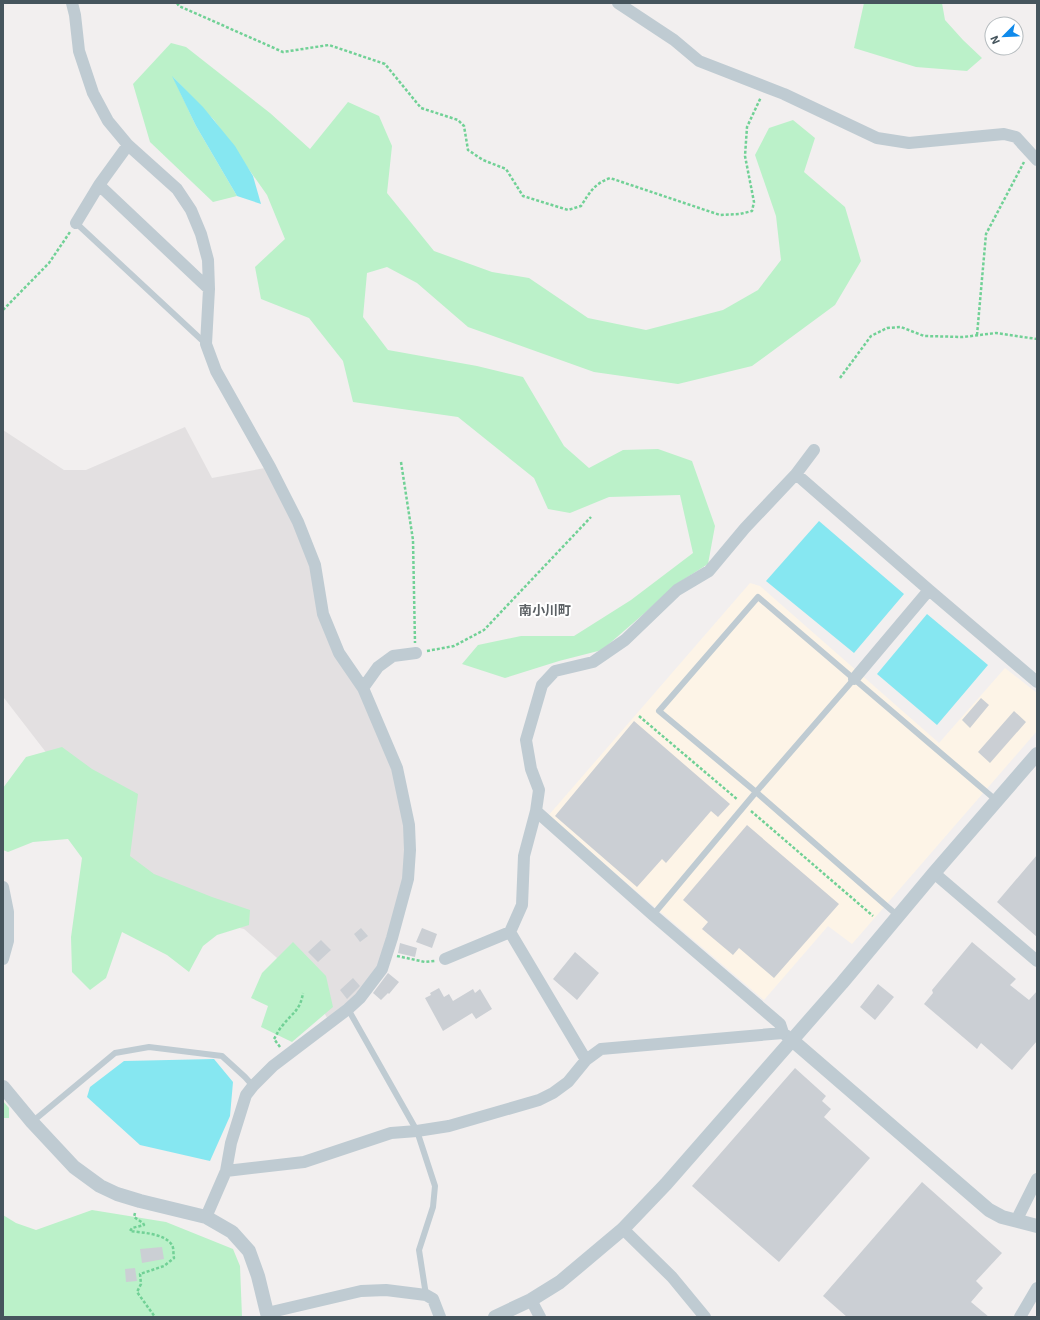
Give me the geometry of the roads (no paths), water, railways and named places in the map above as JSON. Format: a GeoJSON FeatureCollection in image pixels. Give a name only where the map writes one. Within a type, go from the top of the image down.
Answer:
{"type":"FeatureCollection","features":[{"type":"Feature","properties":{"kind":"street"},"geometry":{"type":"LineString","coordinates":[[72,3],[79,52],[93,93],[108,121],[128,145],[177,189],[192,210],[201,234],[208,260],[206,344],[216,371],[270,467],[298,522],[315,565],[326,621],[339,653],[363,688],[397,768],[409,825],[410,850],[408,879],[388,954],[382,969],[360,998],[348,1009],[273,1066],[246,1095],[233,1136],[226,1171],[206,1217]]}},
{"type":"Feature","properties":{"kind":"street"},"geometry":{"type":"LineString","coordinates":[[618,3],[674,40],[699,61],[792,98],[877,138],[909,143],[1004,134],[1016,137],[1033,156]]}},
{"type":"Feature","properties":{"kind":"street"},"geometry":{"type":"LineString","coordinates":[[76,223],[99,185],[128,145]]}},
{"type":"Feature","properties":{"kind":"street"},"geometry":{"type":"LineString","coordinates":[[99,185],[208,289]]}},
{"type":"Feature","properties":{"kind":"street"},"geometry":{"type":"LineString","coordinates":[[445,958],[510,932],[522,905],[524,856],[536,811],[539,790],[531,769],[526,740],[542,685],[555,672],[593,662],[625,640],[677,590],[709,571],[745,528],[796,474],[814,450]]}},
{"type":"Feature","properties":{"kind":"street"},"geometry":{"type":"LineString","coordinates":[[796,474],[1037,682]]}},
{"type":"Feature","properties":{"kind":"street"},"geometry":{"type":"LineString","coordinates":[[854,679],[929,590]]}},
{"type":"Feature","properties":{"kind":"street"},"geometry":{"type":"LineString","coordinates":[[363,688],[378,667],[393,656],[416,653]]}},
{"type":"Feature","properties":{"kind":"street"},"geometry":{"type":"LineString","coordinates":[[495,1317],[532,1300],[571,1273],[623,1229],[666,1184],[788,1036],[842,983],[934,873],[998,801],[1037,754]]}},
{"type":"Feature","properties":{"kind":"street"},"geometry":{"type":"LineString","coordinates":[[536,811],[653,915],[780,1024],[788,1036],[989,1210],[1002,1217],[1037,1226]]}},
{"type":"Feature","properties":{"kind":"street"},"geometry":{"type":"LineString","coordinates":[[934,873],[1037,961]]}},
{"type":"Feature","properties":{"kind":"street"},"geometry":{"type":"LineString","coordinates":[[3,887],[8,912],[8,941],[3,959]]}},
{"type":"Feature","properties":{"kind":"street"},"geometry":{"type":"LineString","coordinates":[[510,932],[586,1060]]}},
{"type":"Feature","properties":{"kind":"street"},"geometry":{"type":"LineString","coordinates":[[226,1171],[304,1162],[390,1133],[449,1126],[539,1100],[553,1093],[568,1082],[586,1060],[601,1050],[788,1036]]}},
{"type":"Feature","properties":{"kind":"street"},"geometry":{"type":"LineString","coordinates":[[3,1087],[32,1122],[74,1167],[100,1186],[117,1194],[140,1201],[206,1217],[232,1232],[249,1250],[258,1276],[268,1315],[361,1291],[386,1290],[426,1295],[432,1299],[440,1317]]}},
{"type":"Feature","properties":{"kind":"street"},"geometry":{"type":"LineString","coordinates":[[1016,1221],[1037,1179]]}},
{"type":"Feature","properties":{"kind":"street"},"geometry":{"type":"LineString","coordinates":[[623,1229],[672,1277],[705,1317]]}},
{"type":"Feature","properties":{"kind":"street"},"geometry":{"type":"LineString","coordinates":[[1020,1317],[1037,1288]]}},
{"type":"Feature","properties":{"kind":"street"},"geometry":{"type":"LineString","coordinates":[[532,1300],[540,1317]]}},
{"type":"Feature","properties":{"kind":"lane"},"geometry":{"type":"LineString","coordinates":[[76,223],[206,344]]}},
{"type":"Feature","properties":{"kind":"lane"},"geometry":{"type":"LineString","coordinates":[[898,916],[756,792],[659,711],[758,597],[998,801]]}},
{"type":"Feature","properties":{"kind":"lane"},"geometry":{"type":"LineString","coordinates":[[653,915],[744,806],[854,679]]}},
{"type":"Feature","properties":{"kind":"lane"},"geometry":{"type":"LineString","coordinates":[[348,1009],[417,1131],[435,1186],[433,1207],[419,1250],[426,1295]]}},
{"type":"Feature","properties":{"kind":"lane"},"geometry":{"type":"LineString","coordinates":[[32,1122],[115,1052],[149,1047],[222,1056],[253,1086]]}},
{"type":"Feature","properties":{"kind":"water"},"geometry":{"type":"Polygon","coordinates":[[[172,76],[203,107],[235,146],[253,176],[261,204],[237,196],[196,126],[172,76]]]}},
{"type":"Feature","properties":{"kind":"water"},"geometry":{"type":"Polygon","coordinates":[[[819,521],[904,594],[854,653],[766,581],[819,521]]]}},
{"type":"Feature","properties":{"kind":"water"},"geometry":{"type":"Polygon","coordinates":[[[927,614],[988,665],[937,725],[877,674],[927,614]]]}},
{"type":"Feature","properties":{"kind":"water"},"geometry":{"type":"Polygon","coordinates":[[[214,1059],[233,1082],[230,1116],[210,1161],[140,1145],[87,1097],[90,1087],[124,1061],[214,1059]]]}},
{"type":"Feature","properties":{"kind":"district","name":"南小川町"},"geometry":{"type":"Point","coordinates":[545,610]}}]}
